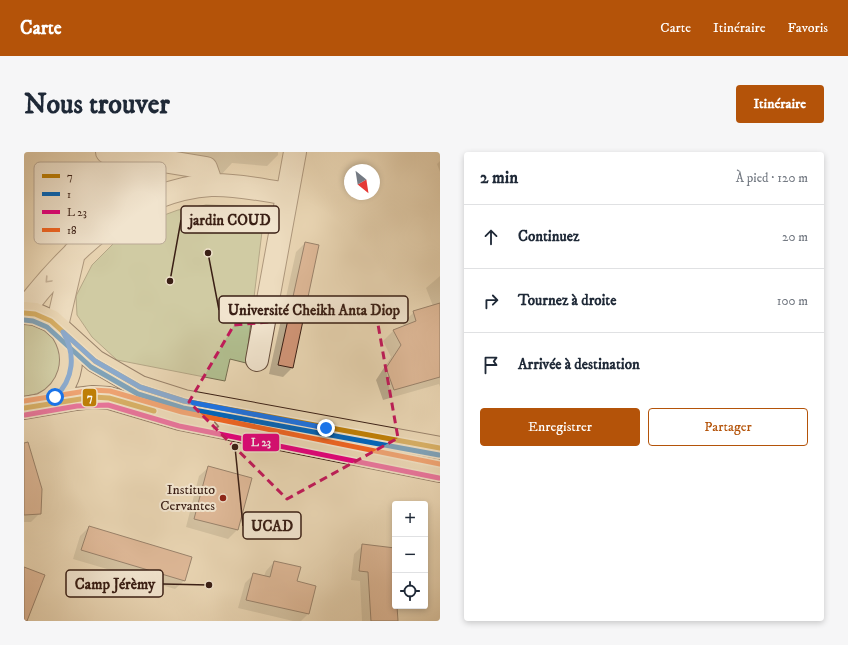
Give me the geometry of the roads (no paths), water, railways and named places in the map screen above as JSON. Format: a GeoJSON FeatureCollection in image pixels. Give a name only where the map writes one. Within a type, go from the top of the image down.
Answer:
{"type":"FeatureCollection","features":[{"type":"Feature","properties":{"kind":"main road"},"geometry":{"type":"LineString","coordinates":[[24,313],[43,317],[60,329],[95,361],[140,387],[164,395],[184,401],[440,448]]}},
{"type":"Feature","properties":{"kind":"main road"},"geometry":{"type":"LineString","coordinates":[[33,406],[60,392],[68,378],[72,359],[71,349],[60,329]]}},
{"type":"Feature","properties":{"kind":"main road"},"geometry":{"type":"LineString","coordinates":[[33,406],[93,397],[109,398],[180,419],[440,471]]}},
{"type":"Feature","properties":{"kind":"street"},"geometry":{"type":"LineString","coordinates":[[107,152],[206,168],[212,185]]}},
{"type":"Feature","properties":{"kind":"street"},"geometry":{"type":"LineString","coordinates":[[257,360],[295,152]]}},
{"type":"Feature","properties":{"kind":"street"},"geometry":{"type":"LineString","coordinates":[[166,194],[182,189],[212,185],[267,190],[287,194]]}},
{"type":"Feature","properties":{"kind":"street"},"geometry":{"type":"LineString","coordinates":[[24,310],[42,286],[85,244]]}},
{"type":"Feature","properties":{"kind":"street"},"geometry":{"type":"LineString","coordinates":[[60,329],[74,253]]}},
{"type":"Feature","properties":{"kind":"place","name":"Université Cheikh Anta Diop"},"geometry":{"type":"Point","coordinates":[208,253]}},
{"type":"Feature","properties":{"kind":"place","name":"jardin COUD"},"geometry":{"type":"Point","coordinates":[170,281]}},
{"type":"Feature","properties":{"kind":"place","name":"UCAD"},"geometry":{"type":"Point","coordinates":[235,447]}},
{"type":"Feature","properties":{"kind":"place","name":"Instituto Cervantes"},"geometry":{"type":"Point","coordinates":[223,498]}},
{"type":"Feature","properties":{"kind":"place","name":"Camp Jérèmy"},"geometry":{"type":"Point","coordinates":[209,585]}}]}
